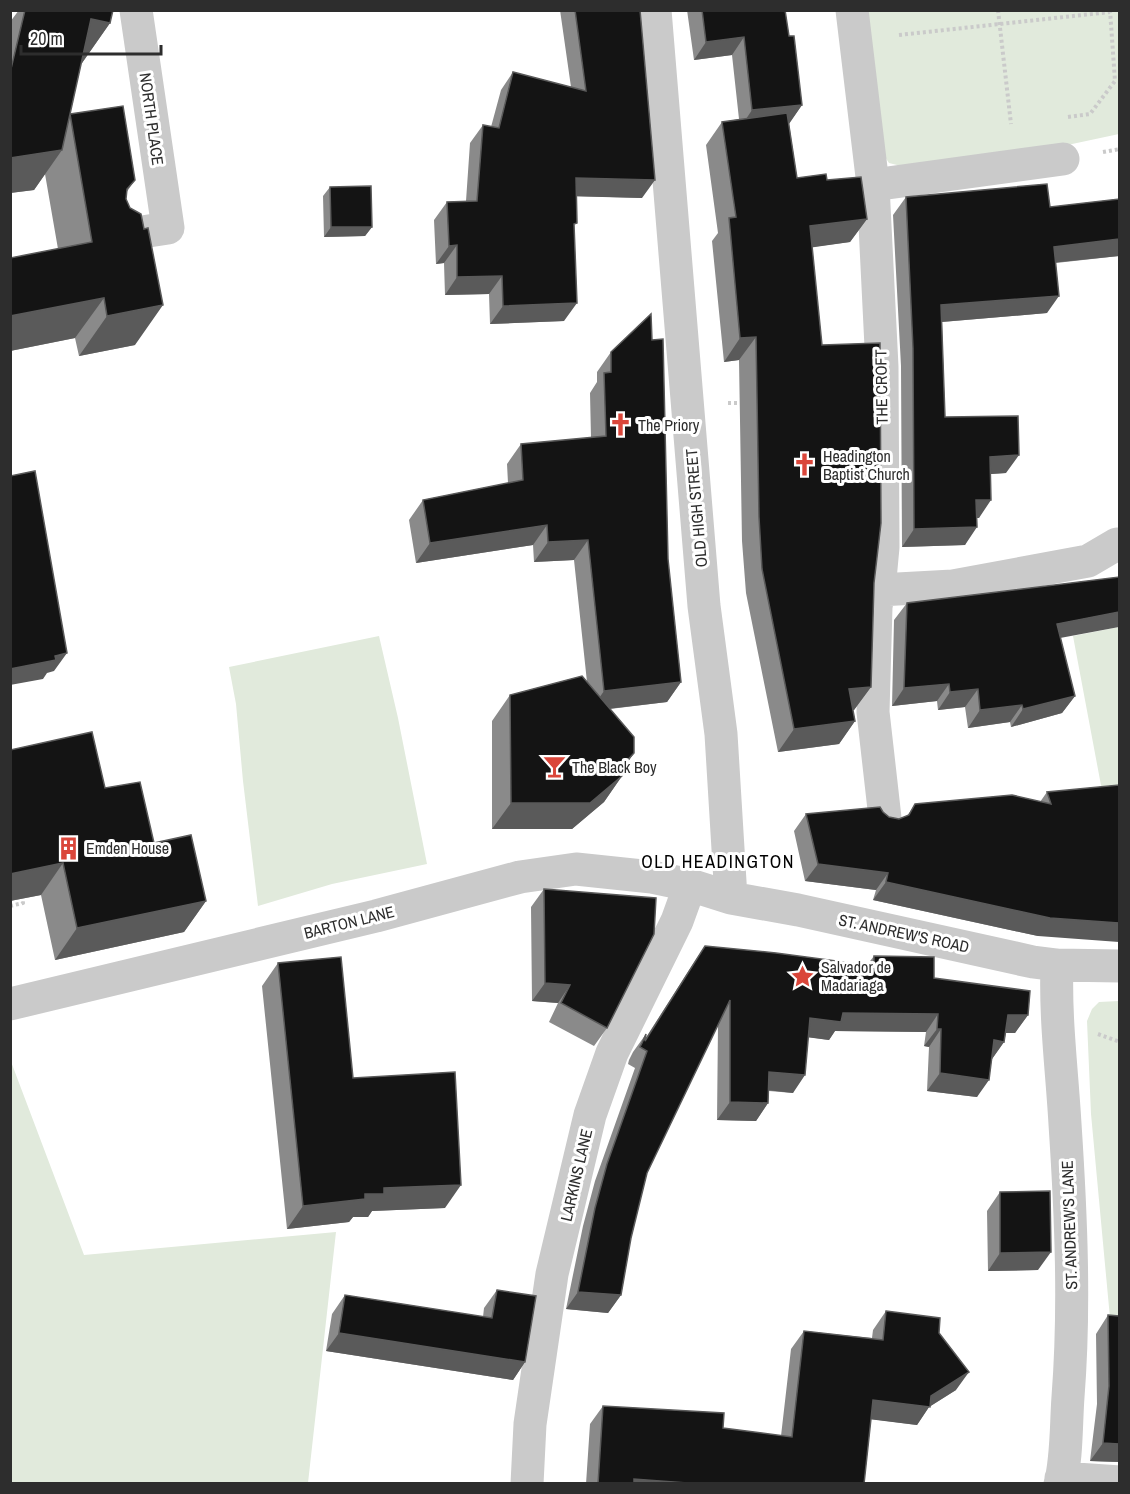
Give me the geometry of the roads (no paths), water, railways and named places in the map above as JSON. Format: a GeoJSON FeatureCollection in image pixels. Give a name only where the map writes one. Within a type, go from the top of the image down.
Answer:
{"type":"FeatureCollection","features":[{"type":"Feature","properties":{"kind":"street","name":"NORTH PLACE"},"geometry":{"type":"LineString","coordinates":[[116,236],[170,238],[136,10]]}},
{"type":"Feature","properties":{"kind":"street","name":"OLD HIGH STREET"},"geometry":{"type":"LineString","coordinates":[[655,10],[704,606],[721,734],[731,898]]}},
{"type":"Feature","properties":{"kind":"street","name":"THE CROFT"},"geometry":{"type":"LineString","coordinates":[[852,10],[873,185],[882,367],[882,547],[876,607],[873,712],[885,818]]}},
{"type":"Feature","properties":{"kind":"street"},"geometry":{"type":"LineString","coordinates":[[873,185],[1063,159]]}},
{"type":"Feature","properties":{"kind":"street"},"geometry":{"type":"LineString","coordinates":[[879,590],[953,586],[1088,561],[1118,544]]}},
{"type":"Feature","properties":{"kind":"street","name":"BARTON LANE"},"geometry":{"type":"LineString","coordinates":[[10,1004],[376,916],[520,877],[576,869],[652,877],[690,885]]}},
{"type":"Feature","properties":{"kind":"street","name":"ST. ANDREW'S ROAD"},"geometry":{"type":"LineString","coordinates":[[690,885],[731,898],[798,910],[1033,962],[1057,965],[1119,966]]}},
{"type":"Feature","properties":{"kind":"street","name":"LARKINS LANE"},"geometry":{"type":"LineString","coordinates":[[527,1484],[530,1424],[552,1274],[590,1115],[612,1053],[677,921],[690,885]]}},
{"type":"Feature","properties":{"kind":"street","name":"ST. ANDREW'S LANE"},"geometry":{"type":"LineString","coordinates":[[1057,965],[1057,1024],[1065,1125],[1070,1236],[1071,1321],[1071,1366],[1061,1481]]}},
{"type":"Feature","properties":{"kind":"street"},"geometry":{"type":"LineString","coordinates":[[1061,1481],[1119,1482]]}},
{"type":"Feature","properties":{"kind":"place","name":"The Priory"},"geometry":{"type":"Point","coordinates":[620,425]}},
{"type":"Feature","properties":{"kind":"place","name":"Headington Baptist Church"},"geometry":{"type":"Point","coordinates":[805,465]}},
{"type":"Feature","properties":{"kind":"place","name":"The Black Boy"},"geometry":{"type":"Point","coordinates":[554,767]}},
{"type":"Feature","properties":{"kind":"place","name":"Emden House"},"geometry":{"type":"Point","coordinates":[68,848]}},
{"type":"Feature","properties":{"kind":"place","name":"Salvador de Madariaga"},"geometry":{"type":"Point","coordinates":[803,976]}},
{"type":"Feature","properties":{"kind":"district","name":"OLD HEADINGTON"},"geometry":{"type":"Point","coordinates":[718,861]}}]}
